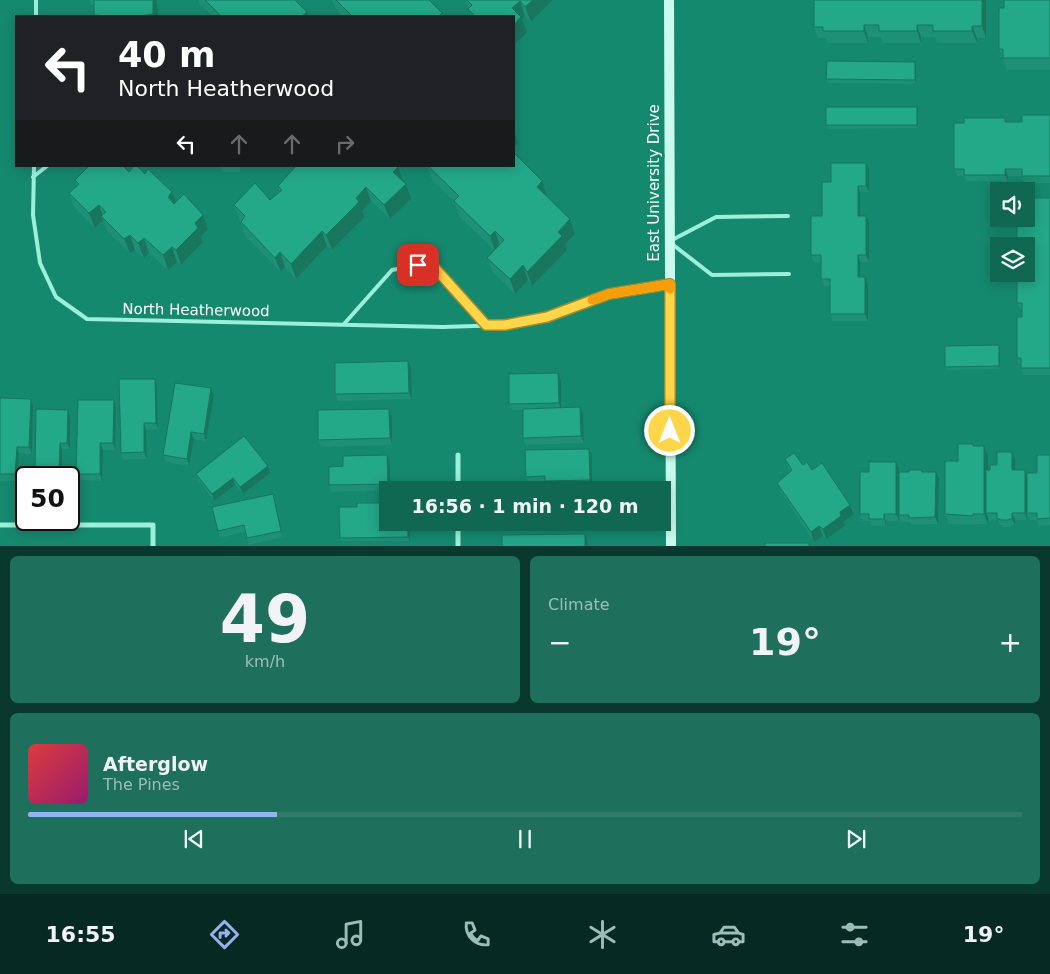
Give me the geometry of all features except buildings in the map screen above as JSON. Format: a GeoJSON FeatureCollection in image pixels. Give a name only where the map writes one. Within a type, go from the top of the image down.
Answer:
{"type":"FeatureCollection","features":[{"type":"Feature","properties":{"kind":"main road","name":"East University Drive"},"geometry":{"type":"LineString","coordinates":[[669,0],[671,546]]}},
{"type":"Feature","properties":{"kind":"street"},"geometry":{"type":"LineString","coordinates":[[458,455],[458,481]]}},
{"type":"Feature","properties":{"kind":"street"},"geometry":{"type":"LineString","coordinates":[[0,525],[153,525],[153,546]]}},
{"type":"Feature","properties":{"kind":"street"},"geometry":{"type":"LineString","coordinates":[[458,531],[458,546]]}},
{"type":"Feature","properties":{"kind":"lane"},"geometry":{"type":"LineString","coordinates":[[36,0],[36,15]]}},
{"type":"Feature","properties":{"kind":"lane"},"geometry":{"type":"LineString","coordinates":[[34,167],[34,177]]}},
{"type":"Feature","properties":{"kind":"lane"},"geometry":{"type":"LineString","coordinates":[[34,177],[46,167]]}},
{"type":"Feature","properties":{"kind":"lane","name":"North Heatherwood"},"geometry":{"type":"LineString","coordinates":[[34,177],[33,215],[40,263],[56,297],[87,319],[343,325],[505,325],[547,317],[609,294],[670,284]]}},
{"type":"Feature","properties":{"kind":"lane"},"geometry":{"type":"LineString","coordinates":[[788,216],[716,217],[669,242],[712,275],[789,274]]}},
{"type":"Feature","properties":{"kind":"lane"},"geometry":{"type":"LineString","coordinates":[[343,325],[392,270],[418,265],[435,268],[486,325]]}},
{"type":"Feature","properties":{"kind":"slow traffic"},"geometry":{"type":"LineString","coordinates":[[592,300],[609,294],[670,284],[670,289]]}},
{"type":"Feature","properties":{"kind":"route"},"geometry":{"type":"LineString","coordinates":[[418,265],[435,268],[486,325],[505,325],[547,317],[609,294],[670,284],[670,431]]}}]}
